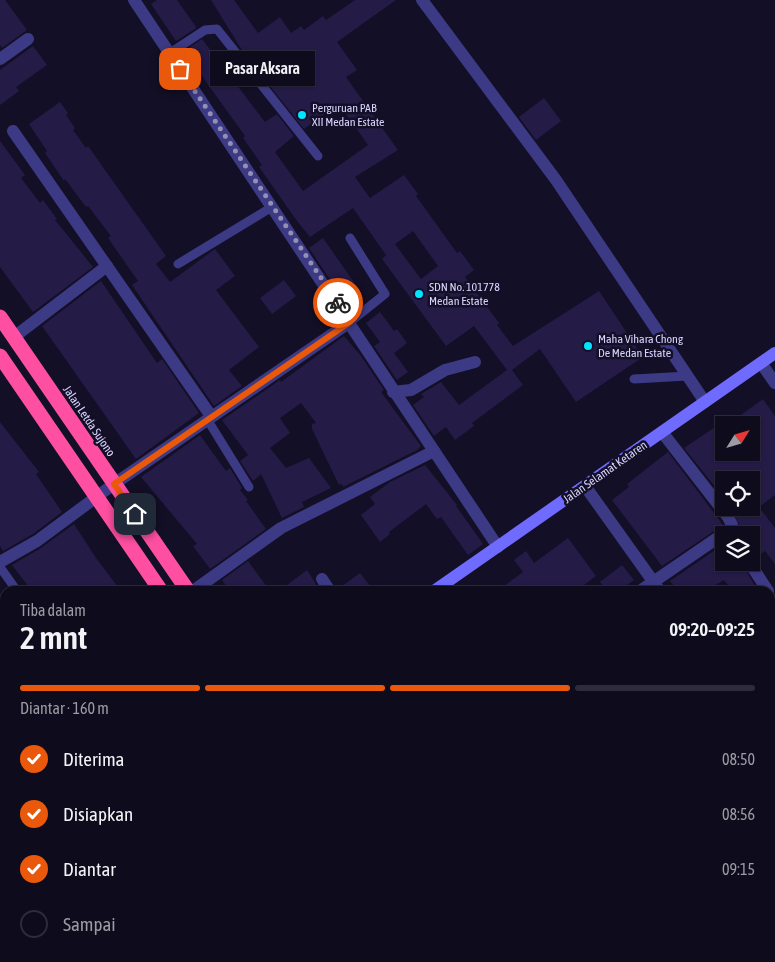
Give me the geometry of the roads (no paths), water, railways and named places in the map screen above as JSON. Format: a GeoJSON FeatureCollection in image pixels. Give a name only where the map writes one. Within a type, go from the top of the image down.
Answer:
{"type":"FeatureCollection","features":[{"type":"Feature","properties":{"kind":"highway","name":"Jalan Letda Sujono"},"geometry":{"type":"LineString","coordinates":[[0,317],[185,586]]}},
{"type":"Feature","properties":{"kind":"highway"},"geometry":{"type":"LineString","coordinates":[[0,356],[95,498],[157,586]]}},
{"type":"Feature","properties":{"kind":"street"},"geometry":{"type":"LineString","coordinates":[[422,0],[556,180],[705,402]]}},
{"type":"Feature","properties":{"kind":"street"},"geometry":{"type":"LineString","coordinates":[[137,1],[350,322],[393,392],[498,547]]}},
{"type":"Feature","properties":{"kind":"street"},"geometry":{"type":"LineString","coordinates":[[0,59],[28,39]]}},
{"type":"Feature","properties":{"kind":"street"},"geometry":{"type":"LineString","coordinates":[[13,131],[209,418]]}},
{"type":"Feature","properties":{"kind":"street"},"geometry":{"type":"LineString","coordinates":[[14,337],[106,266]]}},
{"type":"Feature","properties":{"kind":"street"},"geometry":{"type":"LineString","coordinates":[[0,562],[38,541],[114,484],[350,322]]}},
{"type":"Feature","properties":{"kind":"street","name":"Jalan Selamat Ketaren"},"geometry":{"type":"LineString","coordinates":[[441,586],[775,353]]}},
{"type":"Feature","properties":{"kind":"street"},"geometry":{"type":"LineString","coordinates":[[393,392],[411,390],[444,370],[475,362]]}},
{"type":"Feature","properties":{"kind":"street"},"geometry":{"type":"LineString","coordinates":[[761,363],[775,383]]}},
{"type":"Feature","properties":{"kind":"street"},"geometry":{"type":"LineString","coordinates":[[662,432],[728,517],[730,526]]}},
{"type":"Feature","properties":{"kind":"street"},"geometry":{"type":"LineString","coordinates":[[200,586],[281,528],[434,451]]}},
{"type":"Feature","properties":{"kind":"street"},"geometry":{"type":"LineString","coordinates":[[585,486],[656,586]]}},
{"type":"Feature","properties":{"kind":"street"},"geometry":{"type":"LineString","coordinates":[[658,586],[715,544]]}},
{"type":"Feature","properties":{"kind":"street"},"geometry":{"type":"LineString","coordinates":[[755,571],[764,586]]}},
{"type":"Feature","properties":{"kind":"street"},"geometry":{"type":"LineString","coordinates":[[322,579],[327,586]]}},
{"type":"Feature","properties":{"kind":"lane"},"geometry":{"type":"LineString","coordinates":[[170,53],[205,30],[217,30],[318,156]]}},
{"type":"Feature","properties":{"kind":"lane"},"geometry":{"type":"LineString","coordinates":[[178,264],[272,207]]}},
{"type":"Feature","properties":{"kind":"lane"},"geometry":{"type":"LineString","coordinates":[[350,238],[385,294],[350,322]]}},
{"type":"Feature","properties":{"kind":"lane"},"geometry":{"type":"LineString","coordinates":[[634,380],[688,376]]}},
{"type":"Feature","properties":{"kind":"lane"},"geometry":{"type":"LineString","coordinates":[[209,418],[249,487]]}},
{"type":"Feature","properties":{"kind":"lane"},"geometry":{"type":"LineString","coordinates":[[0,567],[13,586]]}},
{"type":"Feature","properties":{"kind":"place","name":"Pasar Aksara"},"geometry":{"type":"Point","coordinates":[180,69]}},
{"type":"Feature","properties":{"kind":"place","name":"Perguruan PAB XII Medan Estate"},"geometry":{"type":"Point","coordinates":[302,115]}},
{"type":"Feature","properties":{"kind":"place","name":"SDN No. 101778 Medan Estate"},"geometry":{"type":"Point","coordinates":[419,294]}},
{"type":"Feature","properties":{"kind":"place","name":"Maha Vihara Chong De Medan Estate"},"geometry":{"type":"Point","coordinates":[588,346]}}]}
